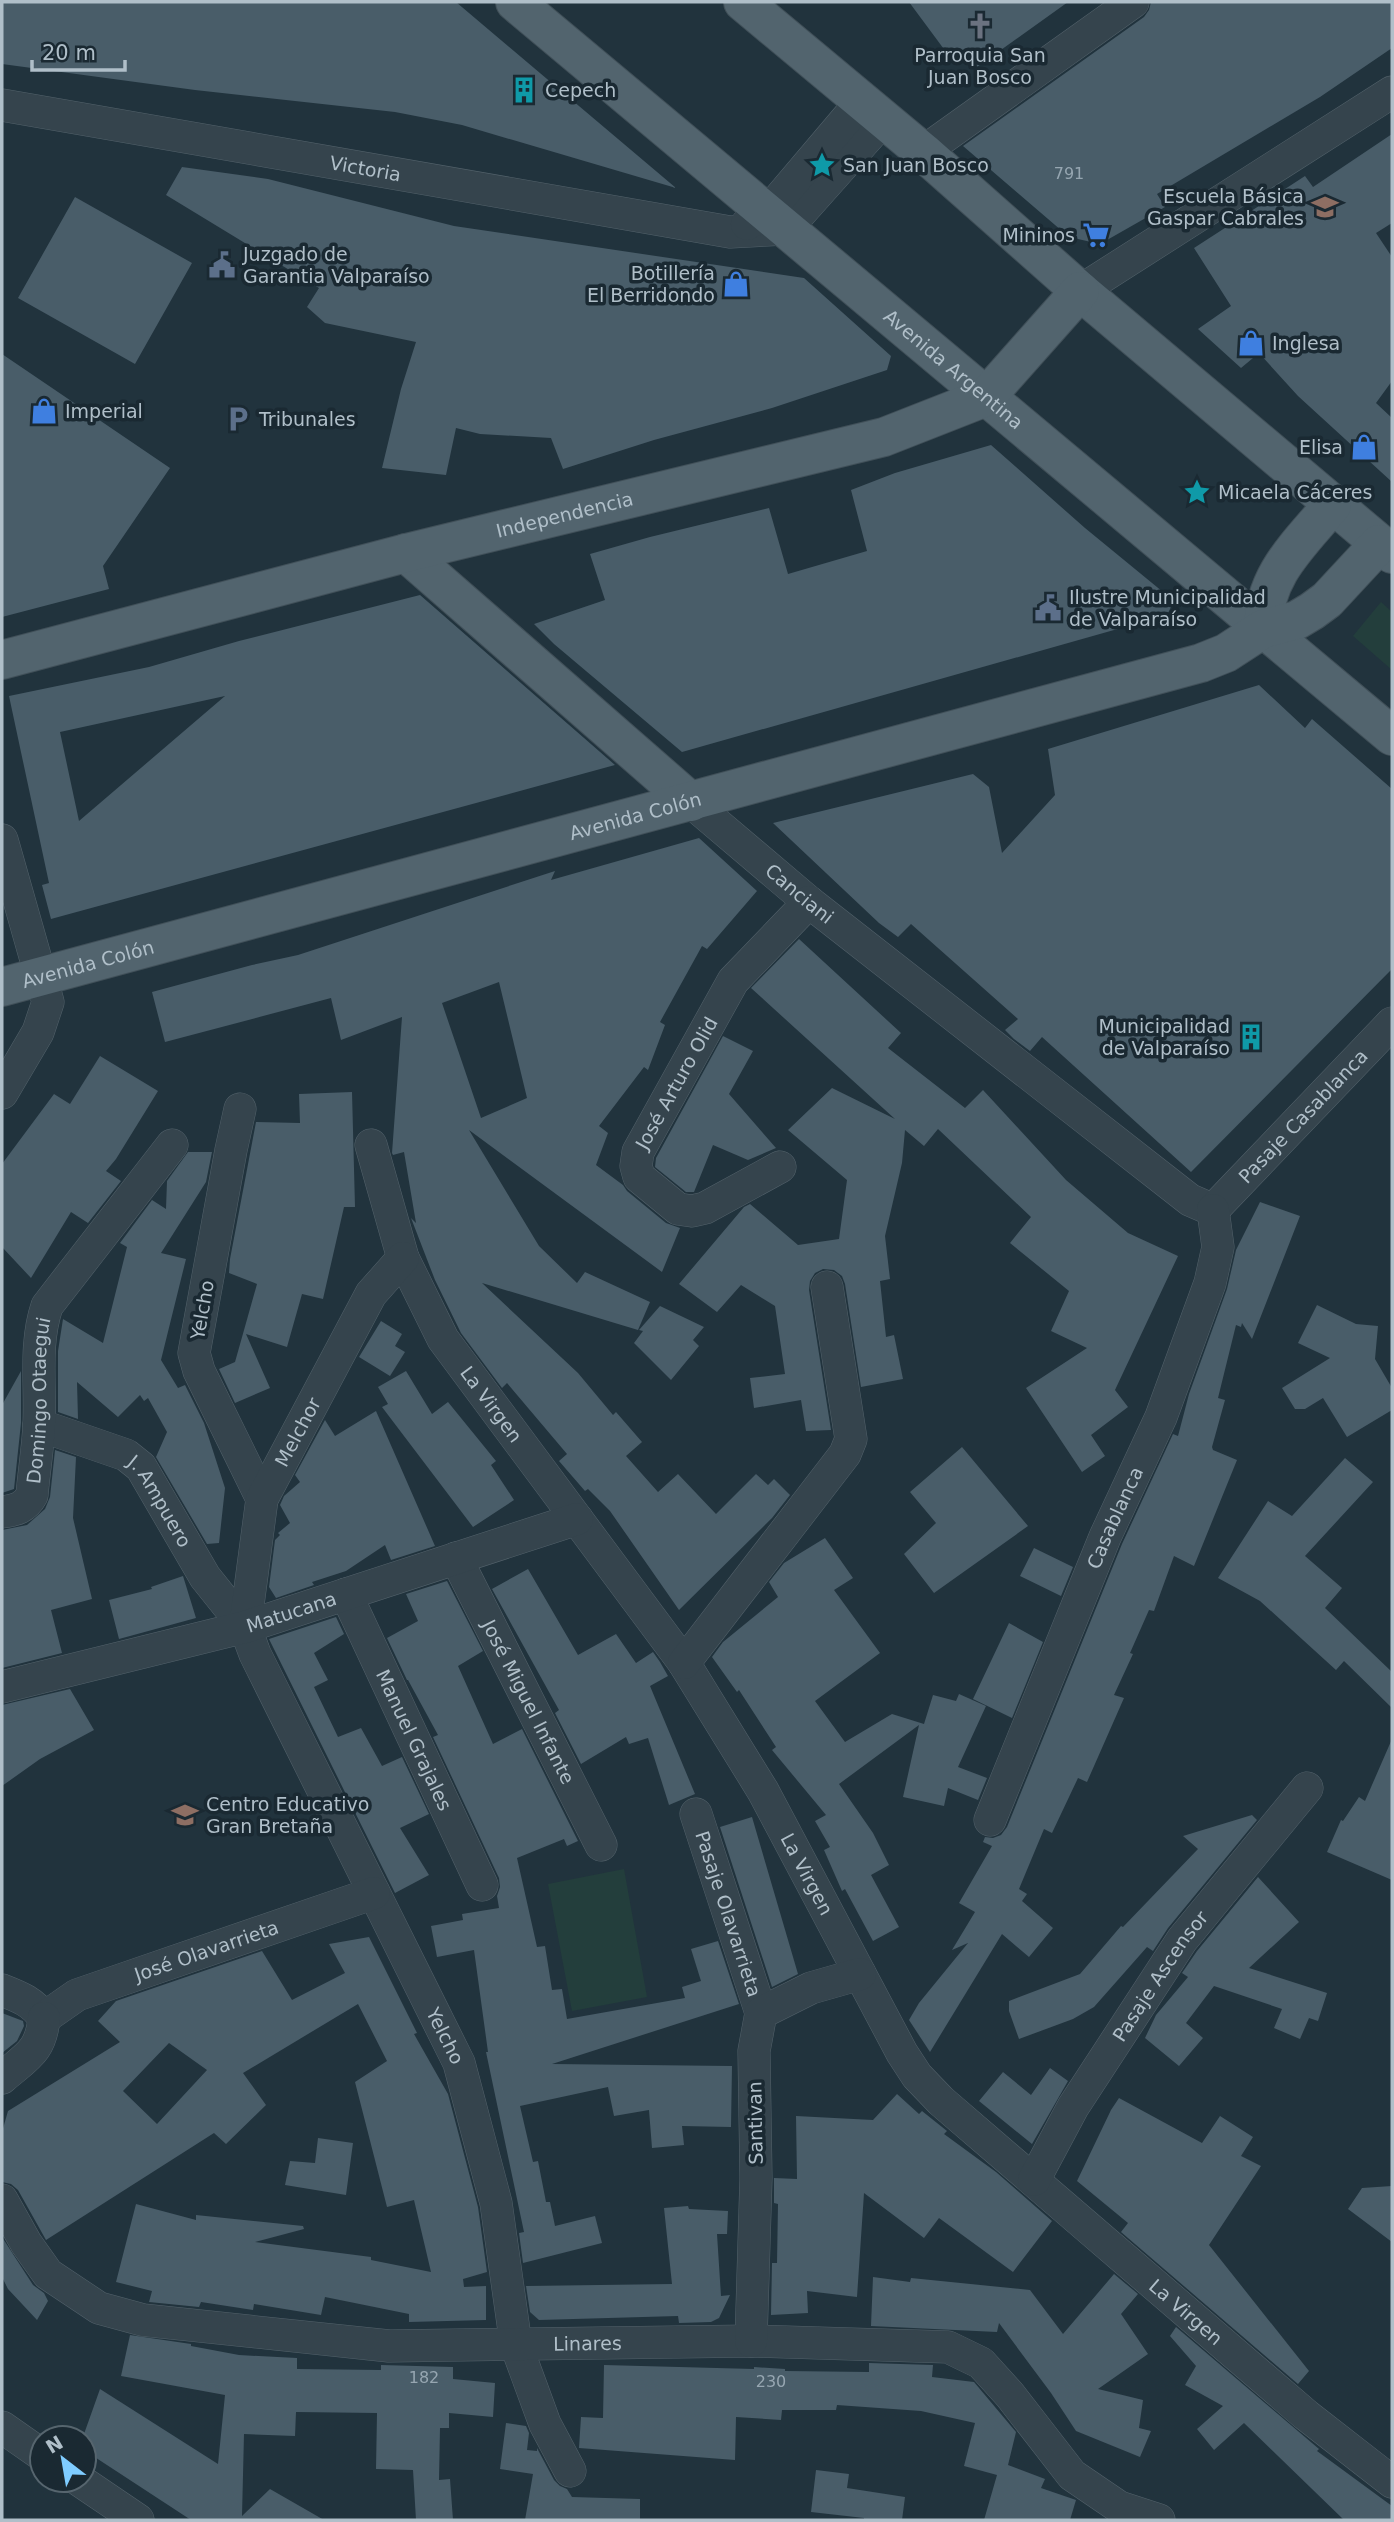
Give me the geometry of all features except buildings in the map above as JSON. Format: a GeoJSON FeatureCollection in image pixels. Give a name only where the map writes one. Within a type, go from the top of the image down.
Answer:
{"type":"FeatureCollection","features":[{"type":"Feature","properties":{"kind":"main road","name":"Avenida Argentina"},"geometry":{"type":"LineString","coordinates":[[515,2],[1392,736]]}},
{"type":"Feature","properties":{"kind":"main road"},"geometry":{"type":"LineString","coordinates":[[743,2],[923,152],[1080,291],[1385,549]]}},
{"type":"Feature","properties":{"kind":"main road","name":"Independencia"},"geometry":{"type":"LineString","coordinates":[[2,660],[406,553],[884,437],[986,397],[1080,291]]}},
{"type":"Feature","properties":{"kind":"main road"},"geometry":{"type":"LineString","coordinates":[[1262,629],[1265,600],[1276,574],[1332,505]]}},
{"type":"Feature","properties":{"kind":"main road","name":"Avenida Colón"},"geometry":{"type":"LineString","coordinates":[[2,987],[1201,663],[1226,653],[1262,629],[1288,622],[1312,611],[1385,549]]}},
{"type":"Feature","properties":{"kind":"main road","name":"Canciani"},"geometry":{"type":"LineString","coordinates":[[406,553],[691,802]]}},
{"type":"Feature","properties":{"kind":"street"},"geometry":{"type":"LineString","coordinates":[[923,152],[1133,2]]}},
{"type":"Feature","properties":{"kind":"street"},"geometry":{"type":"LineString","coordinates":[[1080,291],[1392,92]]}},
{"type":"Feature","properties":{"kind":"street","name":"Victoria"},"geometry":{"type":"LineString","coordinates":[[2,105],[730,232],[776,221]]}},
{"type":"Feature","properties":{"kind":"street"},"geometry":{"type":"LineString","coordinates":[[776,221],[872,111]]}},
{"type":"Feature","properties":{"kind":"street","name":"Canciani"},"geometry":{"type":"LineString","coordinates":[[691,802],[809,902],[1190,1200],[1213,1210]]}},
{"type":"Feature","properties":{"kind":"street"},"geometry":{"type":"LineString","coordinates":[[2,841],[48,1002],[38,1031],[2,1093]]}},
{"type":"Feature","properties":{"kind":"street","name":"José Arturo Olid"},"geometry":{"type":"LineString","coordinates":[[780,1167],[705,1208],[692,1211],[678,1209],[639,1177],[636,1166],[638,1152],[733,981],[809,902]]}},
{"type":"Feature","properties":{"kind":"street","name":"Pasaje Casablanca"},"geometry":{"type":"LineString","coordinates":[[1213,1210],[1392,1023]]}},
{"type":"Feature","properties":{"kind":"street","name":"Yelcho"},"geometry":{"type":"LineString","coordinates":[[240,1109],[230,1150],[194,1353],[199,1371],[262,1499]]}},
{"type":"Feature","properties":{"kind":"street","name":"Domingo Otaegui"},"geometry":{"type":"LineString","coordinates":[[2,1512],[17,1510],[28,1503],[32,1495],[39,1425],[38,1359],[41,1325],[47,1306],[172,1145]]}},
{"type":"Feature","properties":{"kind":"street","name":"La Virgen"},"geometry":{"type":"LineString","coordinates":[[371,1145],[403,1258],[443,1339],[684,1663],[763,1791],[902,2053],[917,2076],[941,2101],[1307,2415],[1392,2482]]}},
{"type":"Feature","properties":{"kind":"street","name":"Casablanca"},"geometry":{"type":"LineString","coordinates":[[990,1820],[1105,1537],[1161,1417],[1179,1368],[1210,1283],[1218,1247],[1213,1210]]}},
{"type":"Feature","properties":{"kind":"street","name":"Melchor"},"geometry":{"type":"LineString","coordinates":[[244,1627],[262,1499],[371,1294],[403,1258]]}},
{"type":"Feature","properties":{"kind":"street"},"geometry":{"type":"LineString","coordinates":[[684,1663],[845,1454],[851,1439],[827,1287]]}},
{"type":"Feature","properties":{"kind":"street","name":"J. Ampuero"},"geometry":{"type":"LineString","coordinates":[[39,1425],[126,1455],[141,1467],[205,1577],[244,1627]]}},
{"type":"Feature","properties":{"kind":"street","name":"Matucana"},"geometry":{"type":"LineString","coordinates":[[2,1688],[244,1627],[577,1519]]}},
{"type":"Feature","properties":{"kind":"street","name":"José Miguel Infante"},"geometry":{"type":"LineString","coordinates":[[456,1558],[601,1845]]}},
{"type":"Feature","properties":{"kind":"street","name":"Manuel Grajales"},"geometry":{"type":"LineString","coordinates":[[346,1594],[482,1885]]}},
{"type":"Feature","properties":{"kind":"street","name":"Yelcho"},"geometry":{"type":"LineString","coordinates":[[244,1627],[459,2063],[496,2203],[516,2345],[545,2424],[570,2471]]}},
{"type":"Feature","properties":{"kind":"street","name":"Pasaje Ascensor"},"geometry":{"type":"LineString","coordinates":[[1034,2180],[1073,2107],[1182,1940],[1307,1787]]}},
{"type":"Feature","properties":{"kind":"street","name":"Pasaje Olavarrieta"},"geometry":{"type":"LineString","coordinates":[[696,1814],[761,2013]]}},
{"type":"Feature","properties":{"kind":"street","name":"José Olavarrieta"},"geometry":{"type":"LineString","coordinates":[[44,2018],[78,1995],[374,1893]]}},
{"type":"Feature","properties":{"kind":"street"},"geometry":{"type":"LineString","coordinates":[[761,2013],[811,1988],[860,1974]]}},
{"type":"Feature","properties":{"kind":"street"},"geometry":{"type":"LineString","coordinates":[[2,1990],[36,2006],[44,2018],[42,2038],[33,2051],[2,2078]]}},
{"type":"Feature","properties":{"kind":"street","name":"Santivan"},"geometry":{"type":"LineString","coordinates":[[751,2341],[756,2178],[754,2050],[761,2013]]}},
{"type":"Feature","properties":{"kind":"street","name":"Linares"},"geometry":{"type":"LineString","coordinates":[[2,2200],[26,2244],[48,2274],[99,2308],[144,2320],[388,2346],[751,2341],[948,2347],[981,2363],[1010,2395],[1072,2475],[1119,2507],[1159,2520]]}},
{"type":"Feature","properties":{"kind":"street"},"geometry":{"type":"LineString","coordinates":[[2,2427],[28,2445]]}},
{"type":"Feature","properties":{"kind":"street"},"geometry":{"type":"LineString","coordinates":[[98,2493],[138,2520]]}},
{"type":"Feature","properties":{"kind":"green space"},"geometry":{"type":"Polygon","coordinates":[[[1381,602],[1392,612],[1392,670],[1353,636],[1381,602]]]}},
{"type":"Feature","properties":{"kind":"green space"},"geometry":{"type":"Polygon","coordinates":[[[624,1869],[647,1997],[572,2011],[548,1884],[624,1869]]]}},
{"type":"Feature","properties":{"kind":"place","name":"Parroquia San Juan Bosco"},"geometry":{"type":"Point","coordinates":[980,26]}},
{"type":"Feature","properties":{"kind":"place","name":"Cepech"},"geometry":{"type":"Point","coordinates":[524,90]}},
{"type":"Feature","properties":{"kind":"place","name":"San Juan Bosco"},"geometry":{"type":"Point","coordinates":[822,165]}},
{"type":"Feature","properties":{"kind":"place","name":"Escuela Básica Gaspar Cabrales"},"geometry":{"type":"Point","coordinates":[1325,207]}},
{"type":"Feature","properties":{"kind":"place","name":"Mininos"},"geometry":{"type":"Point","coordinates":[1096,235]}},
{"type":"Feature","properties":{"kind":"place","name":"Juzgado de Garantia Valparaíso"},"geometry":{"type":"Point","coordinates":[222,265]}},
{"type":"Feature","properties":{"kind":"place","name":"Botillería El Berridondo"},"geometry":{"type":"Point","coordinates":[736,284]}},
{"type":"Feature","properties":{"kind":"place","name":"Inglesa"},"geometry":{"type":"Point","coordinates":[1251,343]}},
{"type":"Feature","properties":{"kind":"place","name":"Imperial"},"geometry":{"type":"Point","coordinates":[44,411]}},
{"type":"Feature","properties":{"kind":"place","name":"Tribunales"},"geometry":{"type":"Point","coordinates":[238,419]}},
{"type":"Feature","properties":{"kind":"place","name":"Elisa"},"geometry":{"type":"Point","coordinates":[1364,447]}},
{"type":"Feature","properties":{"kind":"place","name":"Micaela Cáceres"},"geometry":{"type":"Point","coordinates":[1197,492]}},
{"type":"Feature","properties":{"kind":"place","name":"Ilustre Municipalidad de Valparaíso"},"geometry":{"type":"Point","coordinates":[1048,608]}},
{"type":"Feature","properties":{"kind":"place","name":"Municipalidad de Valparaíso"},"geometry":{"type":"Point","coordinates":[1251,1037]}},
{"type":"Feature","properties":{"kind":"place","name":"Centro Educativo Gran Bretaña"},"geometry":{"type":"Point","coordinates":[185,1815]}}]}
